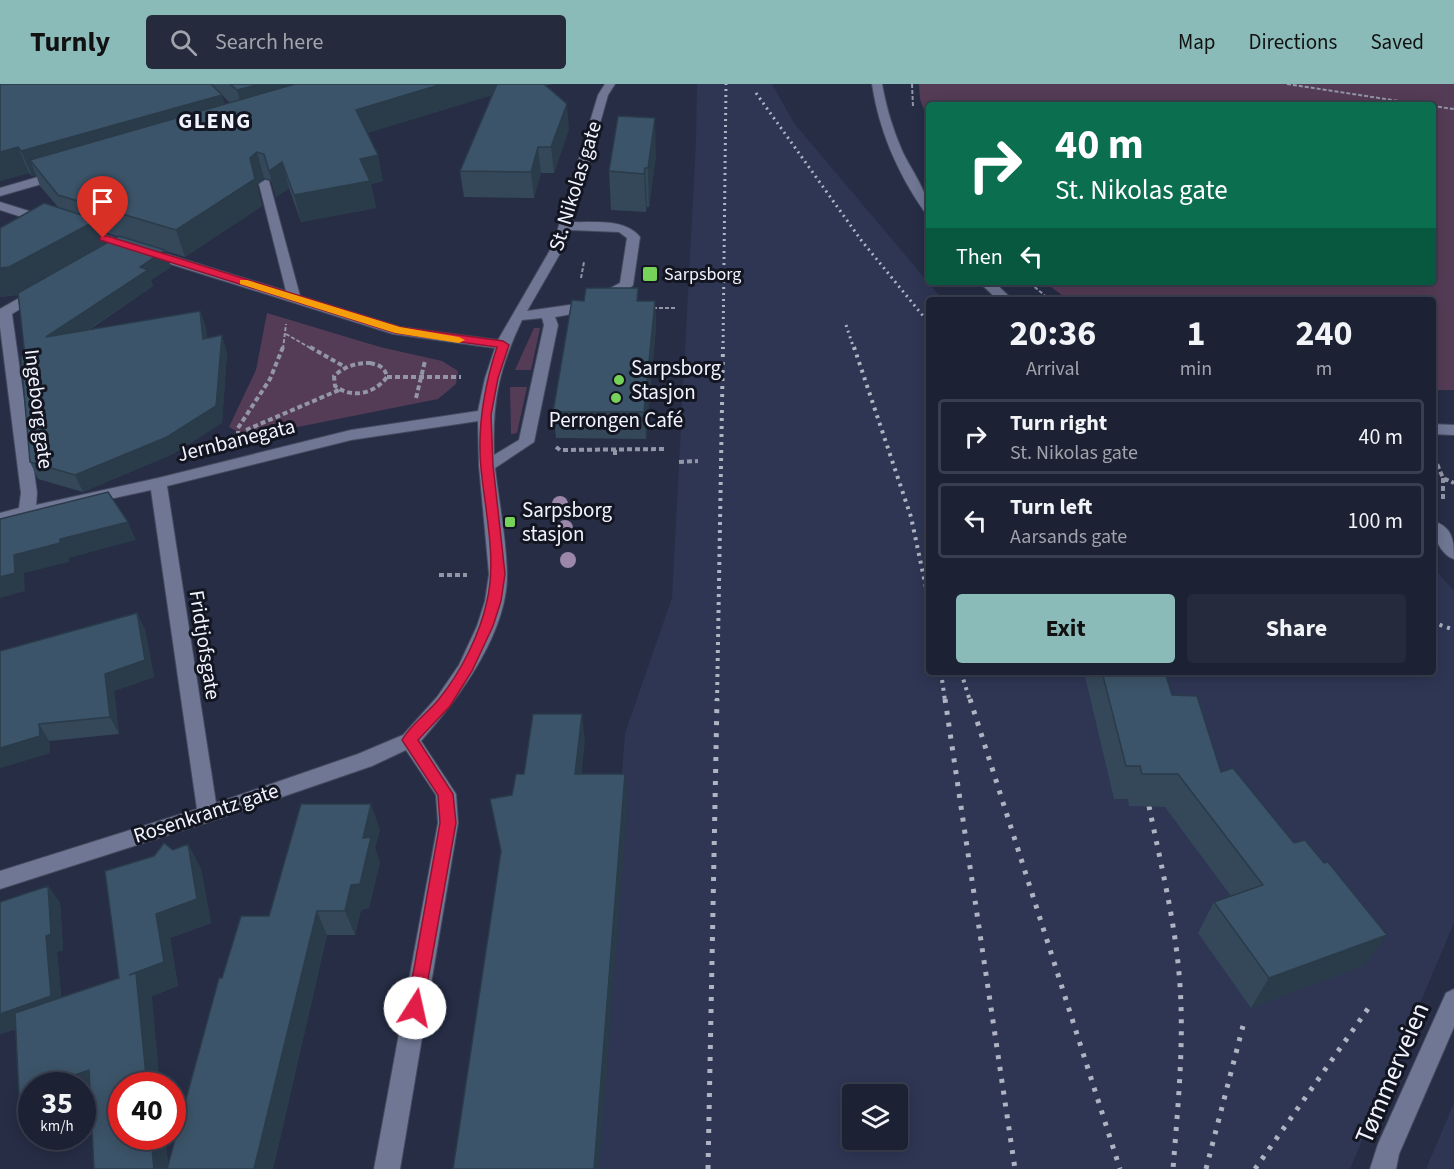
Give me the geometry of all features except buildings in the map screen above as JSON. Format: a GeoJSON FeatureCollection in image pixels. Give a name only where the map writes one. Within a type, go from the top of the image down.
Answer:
{"type":"FeatureCollection","features":[{"type":"Feature","properties":{"kind":"street","name":"St. Nikolas gate"},"geometry":{"type":"LineString","coordinates":[[410,740],[444,702],[467,668],[486,626],[494,601],[498,574],[487,465],[486,415],[492,378],[503,345],[517,316],[547,269],[566,226],[603,95],[610,84]]}},
{"type":"Feature","properties":{"kind":"street"},"geometry":{"type":"LineString","coordinates":[[877,84],[884,117],[901,163],[926,205]]}},
{"type":"Feature","properties":{"kind":"street"},"geometry":{"type":"LineString","coordinates":[[0,192],[69,172]]}},
{"type":"Feature","properties":{"kind":"street"},"geometry":{"type":"LineString","coordinates":[[265,184],[294,298]]}},
{"type":"Feature","properties":{"kind":"street"},"geometry":{"type":"LineString","coordinates":[[0,206],[398,330],[503,345]]}},
{"type":"Feature","properties":{"kind":"street"},"geometry":{"type":"LineString","coordinates":[[517,316],[574,309],[608,299],[626,285],[634,237],[622,228],[566,226]]}},
{"type":"Feature","properties":{"kind":"street"},"geometry":{"type":"LineString","coordinates":[[110,253],[124,245]]}},
{"type":"Feature","properties":{"kind":"street","name":"Ingeborg gate"},"geometry":{"type":"LineString","coordinates":[[27,512],[28,493],[5,312],[54,285]]}},
{"type":"Feature","properties":{"kind":"street"},"geometry":{"type":"LineString","coordinates":[[989,285],[1003,297]]}},
{"type":"Feature","properties":{"kind":"street"},"geometry":{"type":"LineString","coordinates":[[487,465],[526,442],[551,325],[547,314]]}},
{"type":"Feature","properties":{"kind":"street","name":"Jernbanegata"},"geometry":{"type":"LineString","coordinates":[[0,518],[158,483],[351,435],[486,415]]}},
{"type":"Feature","properties":{"kind":"street"},"geometry":{"type":"LineString","coordinates":[[1436,429],[1454,429]]}},
{"type":"Feature","properties":{"kind":"street","name":"Fridtjofsgate"},"geometry":{"type":"LineString","coordinates":[[158,483],[208,814]]}},
{"type":"Feature","properties":{"kind":"street"},"geometry":{"type":"LineString","coordinates":[[1443,531],[1454,553]]}},
{"type":"Feature","properties":{"kind":"street"},"geometry":{"type":"LineString","coordinates":[[387,1169],[448,823],[446,794],[410,740]]}},
{"type":"Feature","properties":{"kind":"street","name":"Rosenkrantz gate"},"geometry":{"type":"LineString","coordinates":[[0,880],[208,814],[365,760],[410,740]]}},
{"type":"Feature","properties":{"kind":"street","name":"Tømmerveien"},"geometry":{"type":"LineString","coordinates":[[1383,1169],[1387,1153],[1454,1000]]}},
{"type":"Feature","properties":{"kind":"path"},"geometry":{"type":"LineString","coordinates":[[912,84],[914,109]]}},
{"type":"Feature","properties":{"kind":"path"},"geometry":{"type":"LineString","coordinates":[[1287,84],[1405,102]]}},
{"type":"Feature","properties":{"kind":"path"},"geometry":{"type":"LineString","coordinates":[[1436,107],[1454,110]]}},
{"type":"Feature","properties":{"kind":"path"},"geometry":{"type":"LineString","coordinates":[[574,309],[591,227]]}},
{"type":"Feature","properties":{"kind":"path"},"geometry":{"type":"LineString","coordinates":[[1033,285],[1047,297]]}},
{"type":"Feature","properties":{"kind":"path"},"geometry":{"type":"LineString","coordinates":[[643,308],[675,308]]}},
{"type":"Feature","properties":{"kind":"path"},"geometry":{"type":"LineString","coordinates":[[238,439],[238,428],[272,376],[286,334],[286,314]]}},
{"type":"Feature","properties":{"kind":"path"},"geometry":{"type":"LineString","coordinates":[[286,334],[345,367]]}},
{"type":"Feature","properties":{"kind":"path"},"geometry":{"type":"LineString","coordinates":[[413,408],[427,352]]}},
{"type":"Feature","properties":{"kind":"path"},"geometry":{"type":"LineString","coordinates":[[361,363],[378,365],[383,368],[387,377],[379,387],[354,394],[339,390],[335,386],[334,376],[345,367],[361,363]]}},
{"type":"Feature","properties":{"kind":"path"},"geometry":{"type":"LineString","coordinates":[[387,377],[467,378]]}},
{"type":"Feature","properties":{"kind":"path"},"geometry":{"type":"LineString","coordinates":[[238,433],[339,390]]}},
{"type":"Feature","properties":{"kind":"path"},"geometry":{"type":"LineString","coordinates":[[553,445],[560,450],[665,449]]}},
{"type":"Feature","properties":{"kind":"path"},"geometry":{"type":"LineString","coordinates":[[615,450],[615,458]]}},
{"type":"Feature","properties":{"kind":"path"},"geometry":{"type":"LineString","coordinates":[[679,462],[698,461]]}},
{"type":"Feature","properties":{"kind":"path"},"geometry":{"type":"LineString","coordinates":[[1436,463],[1443,478],[1454,483]]}},
{"type":"Feature","properties":{"kind":"path"},"geometry":{"type":"LineString","coordinates":[[439,575],[471,574]]}},
{"type":"Feature","properties":{"kind":"shaded area"},"geometry":{"type":"Polygon","coordinates":[[[697,84],[772,84],[794,123],[926,280],[926,285],[930,285],[940,297],[926,297],[926,675],[1436,675],[1436,570],[1454,591],[1454,923],[1350,1169],[592,1169],[625,733],[672,598],[696,142],[697,84]]]}},
{"type":"Feature","properties":{"kind":"shaded area"},"geometry":{"type":"Polygon","coordinates":[[[919,84],[1454,84],[1454,390],[1436,390],[1436,297],[1064,297],[1049,285],[1436,285],[1436,102],[926,102],[926,116],[920,99],[919,84]]]}},
{"type":"Feature","properties":{"kind":"shaded area"},"geometry":{"type":"Polygon","coordinates":[[[267,313],[380,347],[442,361],[458,371],[456,384],[438,399],[248,437],[229,427],[256,370],[267,313]]]}},
{"type":"Feature","properties":{"kind":"shaded area"},"geometry":{"type":"Polygon","coordinates":[[[534,328],[540,328],[531,370],[515,370],[534,328]]]}},
{"type":"Feature","properties":{"kind":"shaded area"},"geometry":{"type":"Polygon","coordinates":[[[510,387],[527,387],[517,433],[511,434],[510,387]]]}},
{"type":"Feature","properties":{"kind":"shaded area"},"geometry":{"type":"Polygon","coordinates":[[[1454,1103],[1454,1169],[1426,1169],[1454,1103]]]}},
{"type":"Feature","properties":{"kind":"railway"},"geometry":{"type":"LineString","coordinates":[[723,349],[726,84]]}},
{"type":"Feature","properties":{"kind":"railway"},"geometry":{"type":"LineString","coordinates":[[756,93],[861,240],[926,320]]}},
{"type":"Feature","properties":{"kind":"railway"},"geometry":{"type":"LineString","coordinates":[[846,325],[854,349]]}},
{"type":"Feature","properties":{"kind":"railway"},"geometry":{"type":"LineString","coordinates":[[717,701],[723,347]]}},
{"type":"Feature","properties":{"kind":"railway"},"geometry":{"type":"LineString","coordinates":[[854,347],[911,517],[926,588]]}},
{"type":"Feature","properties":{"kind":"railway"},"geometry":{"type":"LineString","coordinates":[[1436,623],[1454,630]]}},
{"type":"Feature","properties":{"kind":"railway"},"geometry":{"type":"LineString","coordinates":[[941,675],[945,701]]}},
{"type":"Feature","properties":{"kind":"railway"},"geometry":{"type":"LineString","coordinates":[[962,675],[970,701]]}},
{"type":"Feature","properties":{"kind":"railway"},"geometry":{"type":"LineString","coordinates":[[708,1169],[717,699]]}},
{"type":"Feature","properties":{"kind":"railway"},"geometry":{"type":"LineString","coordinates":[[945,699],[1015,1169]]}},
{"type":"Feature","properties":{"kind":"railway"},"geometry":{"type":"LineString","coordinates":[[970,699],[1120,1169]]}},
{"type":"Feature","properties":{"kind":"railway"},"geometry":{"type":"LineString","coordinates":[[1149,806],[1174,931],[1181,997],[1180,1071],[1173,1169]]}},
{"type":"Feature","properties":{"kind":"railway"},"geometry":{"type":"LineString","coordinates":[[1255,1169],[1372,1003]]}},
{"type":"Feature","properties":{"kind":"railway"},"geometry":{"type":"LineString","coordinates":[[1206,1169],[1243,1026]]}},
{"type":"Feature","properties":{"kind":"slow traffic"},"geometry":{"type":"LineString","coordinates":[[243,282],[398,330],[459,340]]}},
{"type":"Feature","properties":{"kind":"place","name":"Sarpsborg"},"geometry":{"type":"Point","coordinates":[650,274]}},
{"type":"Feature","properties":{"kind":"place","name":"Sarpsborg Stasjon"},"geometry":{"type":"Point","coordinates":[619,380]}},
{"type":"Feature","properties":{"kind":"place","name":"Perrongen Café"},"geometry":{"type":"Point","coordinates":[616,398]}},
{"type":"Feature","properties":{"kind":"place","name":"Sarpsborg stasjon"},"geometry":{"type":"Point","coordinates":[510,522]}},
{"type":"Feature","properties":{"kind":"district","name":"GLENG"},"geometry":{"type":"Point","coordinates":[215,121]}},
{"type":"Feature","properties":{"kind":"route"},"geometry":{"type":"LineString","coordinates":[[103,238],[398,330],[446,339],[503,345],[492,378],[486,415],[487,465],[498,574],[494,601],[486,626],[467,668],[444,702],[410,740],[446,794],[448,823],[415,1008]]}}]}
